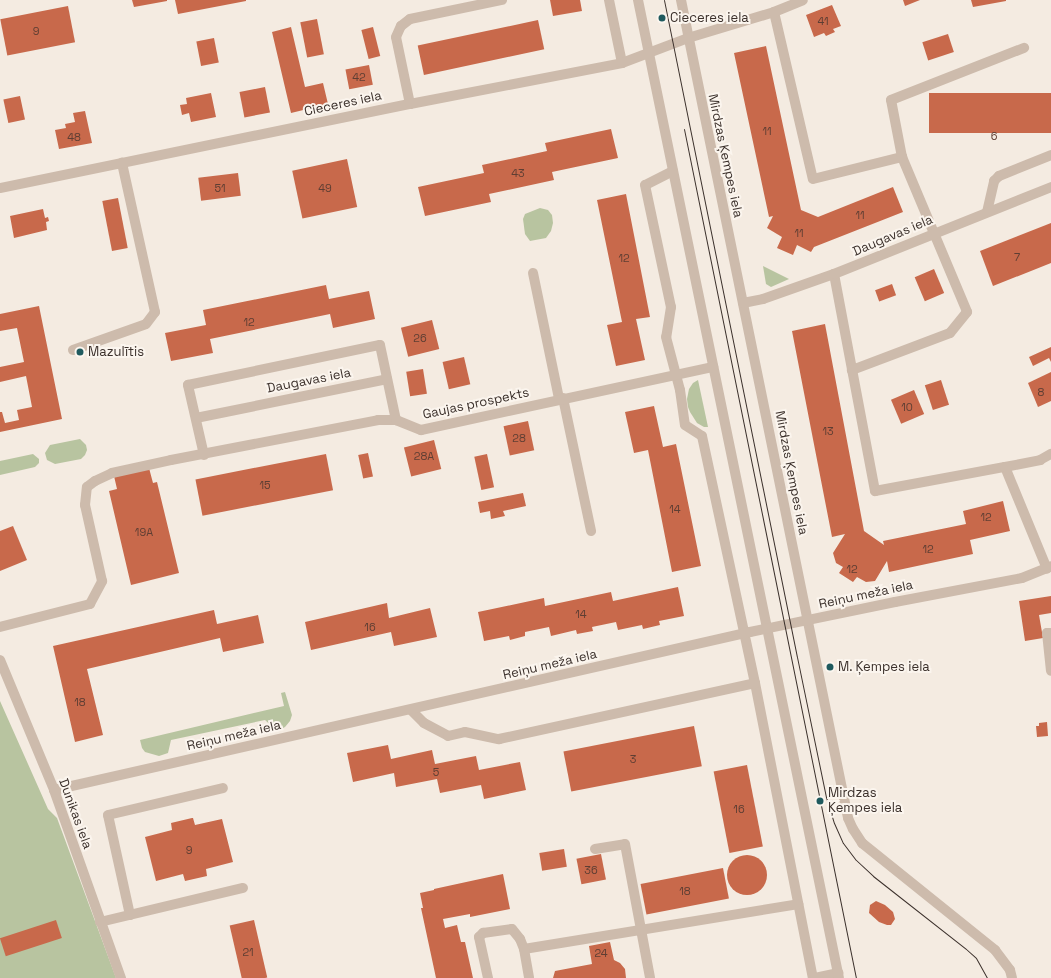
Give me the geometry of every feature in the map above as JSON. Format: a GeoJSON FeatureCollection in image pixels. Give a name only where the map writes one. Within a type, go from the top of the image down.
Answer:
{"type":"FeatureCollection","features":[{"type":"Feature","properties":{"kind":"street"},"geometry":{"type":"LineString","coordinates":[[410,104],[396,37],[401,26],[410,19],[502,0]]}},
{"type":"Feature","properties":{"kind":"street"},"geometry":{"type":"LineString","coordinates":[[609,0],[622,63]]}},
{"type":"Feature","properties":{"kind":"street"},"geometry":{"type":"LineString","coordinates":[[638,0],[768,628],[838,976],[814,978],[755,684],[702,436],[685,425],[680,390],[666,336],[671,307],[646,185],[673,171]]}},
{"type":"Feature","properties":{"kind":"street","name":"Mirdzas Ķempes iela"},"geometry":{"type":"LineString","coordinates":[[681,0],[842,791],[853,829],[862,843],[995,950],[1010,970],[1012,978]]}},
{"type":"Feature","properties":{"kind":"street","name":"Cieceres iela"},"geometry":{"type":"LineString","coordinates":[[0,188],[410,104],[622,63],[688,38],[774,12],[802,0]]}},
{"type":"Feature","properties":{"kind":"street"},"geometry":{"type":"LineString","coordinates":[[774,12],[813,179],[902,157]]}},
{"type":"Feature","properties":{"kind":"street"},"geometry":{"type":"LineString","coordinates":[[852,370],[950,333],[967,312],[902,157],[892,100],[1024,48]]}},
{"type":"Feature","properties":{"kind":"street"},"geometry":{"type":"LineString","coordinates":[[987,212],[994,181],[998,176],[1051,155]]}},
{"type":"Feature","properties":{"kind":"street"},"geometry":{"type":"LineString","coordinates":[[73,350],[146,324],[155,312],[122,163]]}},
{"type":"Feature","properties":{"kind":"street","name":"Daugavas iela"},"geometry":{"type":"LineString","coordinates":[[743,303],[763,299],[834,274],[934,232],[1051,187]]}},
{"type":"Feature","properties":{"kind":"street"},"geometry":{"type":"LineString","coordinates":[[533,273],[591,532]]}},
{"type":"Feature","properties":{"kind":"street"},"geometry":{"type":"LineString","coordinates":[[834,274],[875,491],[1040,460],[1051,454]]}},
{"type":"Feature","properties":{"kind":"street"},"geometry":{"type":"LineString","coordinates":[[0,627],[90,604],[97,594],[102,581],[85,505],[87,487],[95,481],[112,474],[204,454],[378,420],[396,420],[380,345],[188,385],[204,454]]}},
{"type":"Feature","properties":{"kind":"street","name":"Gaujas prospekts"},"geometry":{"type":"LineString","coordinates":[[396,420],[421,430],[713,366]]}},
{"type":"Feature","properties":{"kind":"street","name":"Daugavas iela"},"geometry":{"type":"LineString","coordinates":[[196,418],[387,379]]}},
{"type":"Feature","properties":{"kind":"street"},"geometry":{"type":"LineString","coordinates":[[1005,467],[1049,568]]}},
{"type":"Feature","properties":{"kind":"street","name":"Reiņu meža iela"},"geometry":{"type":"LineString","coordinates":[[54,790],[768,628],[1022,578],[1049,568]]}},
{"type":"Feature","properties":{"kind":"street"},"geometry":{"type":"LineString","coordinates":[[1051,633],[1047,633],[1051,671]]}},
{"type":"Feature","properties":{"kind":"street","name":"Dunikas iela"},"geometry":{"type":"LineString","coordinates":[[0,660],[54,790],[120,978]]}},
{"type":"Feature","properties":{"kind":"street"},"geometry":{"type":"LineString","coordinates":[[411,710],[424,723],[448,736],[465,732],[499,740],[755,684]]}},
{"type":"Feature","properties":{"kind":"street"},"geometry":{"type":"LineString","coordinates":[[130,915],[108,815],[223,788]]}},
{"type":"Feature","properties":{"kind":"street"},"geometry":{"type":"LineString","coordinates":[[596,849],[625,844],[650,978]]}},
{"type":"Feature","properties":{"kind":"street"},"geometry":{"type":"LineString","coordinates":[[100,922],[243,888]]}},
{"type":"Feature","properties":{"kind":"street"},"geometry":{"type":"LineString","coordinates":[[524,949],[798,904]]}},
{"type":"Feature","properties":{"kind":"street"},"geometry":{"type":"LineString","coordinates":[[488,978],[479,937],[483,933],[512,929],[520,938],[524,949],[529,978]]}},
{"type":"Feature","properties":{"kind":"green space"},"geometry":{"type":"Polygon","coordinates":[[[540,208],[548,210],[552,215],[553,223],[551,231],[546,238],[530,241],[525,234],[523,219],[525,214],[540,208]]]}},
{"type":"Feature","properties":{"kind":"green space"},"geometry":{"type":"Polygon","coordinates":[[[763,266],[789,279],[771,287],[766,284],[763,266]]]}},
{"type":"Feature","properties":{"kind":"green space"},"geometry":{"type":"Polygon","coordinates":[[[698,380],[708,427],[704,427],[697,423],[688,407],[687,399],[689,389],[693,383],[698,380]]]}},
{"type":"Feature","properties":{"kind":"green space"},"geometry":{"type":"Polygon","coordinates":[[[80,439],[86,445],[87,450],[81,459],[55,464],[47,460],[45,453],[50,445],[80,439]]]}},
{"type":"Feature","properties":{"kind":"green space"},"geometry":{"type":"Polygon","coordinates":[[[33,454],[39,459],[39,463],[35,467],[0,475],[0,461],[33,454]]]}},
{"type":"Feature","properties":{"kind":"green space"},"geometry":{"type":"Polygon","coordinates":[[[285,692],[292,715],[290,721],[285,727],[277,731],[265,720],[171,740],[168,753],[159,756],[145,752],[142,748],[140,740],[284,706],[281,693],[285,692]]]}},
{"type":"Feature","properties":{"kind":"green space"},"geometry":{"type":"Polygon","coordinates":[[[0,701],[48,809],[57,818],[116,978],[0,978],[0,701]]]}},
{"type":"Feature","properties":{"kind":"building"},"geometry":{"type":"Polygon","coordinates":[[[132,0],[167,0],[167,1],[134,7],[132,0]]]}},
{"type":"Feature","properties":{"kind":"building"},"geometry":{"type":"Polygon","coordinates":[[[175,0],[246,0],[246,1],[178,14],[175,0]]]}},
{"type":"Feature","properties":{"kind":"building"},"geometry":{"type":"Polygon","coordinates":[[[550,0],[580,0],[582,11],[553,16],[550,0]]]}},
{"type":"Feature","properties":{"kind":"building"},"geometry":{"type":"Polygon","coordinates":[[[903,0],[920,0],[905,6],[903,0]]]}},
{"type":"Feature","properties":{"kind":"building"},"geometry":{"type":"Polygon","coordinates":[[[971,0],[1006,0],[1006,1],[973,7],[971,0]]]}},
{"type":"Feature","properties":{"kind":"building"},"geometry":{"type":"Polygon","coordinates":[[[832,5],[841,26],[833,29],[835,32],[826,36],[824,33],[814,37],[806,15],[832,5]]]}},
{"type":"Feature","properties":{"kind":"building"},"geometry":{"type":"Polygon","coordinates":[[[68,6],[75,42],[7,55],[0,19],[68,6]]]}},
{"type":"Feature","properties":{"kind":"building"},"geometry":{"type":"Polygon","coordinates":[[[317,19],[324,54],[307,58],[300,22],[317,19]]]}},
{"type":"Feature","properties":{"kind":"building"},"geometry":{"type":"Polygon","coordinates":[[[538,20],[544,49],[424,75],[418,46],[538,20]]]}},
{"type":"Feature","properties":{"kind":"building"},"geometry":{"type":"Polygon","coordinates":[[[291,27],[305,87],[323,83],[328,104],[291,113],[272,32],[291,27]]]}},
{"type":"Feature","properties":{"kind":"building"},"geometry":{"type":"Polygon","coordinates":[[[373,27],[380,56],[369,59],[361,30],[373,27]]]}},
{"type":"Feature","properties":{"kind":"building"},"geometry":{"type":"Polygon","coordinates":[[[948,34],[954,52],[928,60],[922,42],[948,34]]]}},
{"type":"Feature","properties":{"kind":"building"},"geometry":{"type":"Polygon","coordinates":[[[214,38],[219,63],[201,66],[196,41],[214,38]]]}},
{"type":"Feature","properties":{"kind":"building"},"geometry":{"type":"Polygon","coordinates":[[[766,46],[801,210],[818,217],[893,187],[903,212],[814,247],[811,252],[797,245],[793,255],[777,248],[782,237],[767,228],[773,216],[769,217],[734,53],[766,46]]]}},
{"type":"Feature","properties":{"kind":"building"},"geometry":{"type":"Polygon","coordinates":[[[369,65],[373,85],[349,89],[345,70],[369,65]]]}},
{"type":"Feature","properties":{"kind":"building"},"geometry":{"type":"Polygon","coordinates":[[[265,87],[270,113],[244,117],[239,92],[265,87]]]}},
{"type":"Feature","properties":{"kind":"building"},"geometry":{"type":"Polygon","coordinates":[[[211,93],[216,117],[191,122],[189,113],[182,115],[180,105],[187,104],[186,98],[211,93]]]}},
{"type":"Feature","properties":{"kind":"building"},"geometry":{"type":"Polygon","coordinates":[[[929,93],[1051,93],[1051,133],[929,133],[929,93]]]}},
{"type":"Feature","properties":{"kind":"building"},"geometry":{"type":"Polygon","coordinates":[[[20,96],[25,119],[8,123],[3,100],[20,96]]]}},
{"type":"Feature","properties":{"kind":"building"},"geometry":{"type":"Polygon","coordinates":[[[85,111],[92,143],[59,149],[55,130],[66,128],[65,124],[75,122],[73,113],[85,111]]]}},
{"type":"Feature","properties":{"kind":"building"},"geometry":{"type":"Polygon","coordinates":[[[611,129],[618,158],[552,172],[554,180],[489,194],[491,202],[425,216],[418,187],[484,173],[482,165],[547,151],[545,143],[611,129]]]}},
{"type":"Feature","properties":{"kind":"building"},"geometry":{"type":"Polygon","coordinates":[[[347,159],[357,207],[302,219],[292,171],[347,159]]]}},
{"type":"Feature","properties":{"kind":"building"},"geometry":{"type":"Polygon","coordinates":[[[238,173],[241,196],[201,201],[198,178],[238,173]]]}},
{"type":"Feature","properties":{"kind":"building"},"geometry":{"type":"Polygon","coordinates":[[[626,194],[650,317],[636,319],[645,360],[616,366],[607,325],[622,322],[597,200],[626,194]]]}},
{"type":"Feature","properties":{"kind":"building"},"geometry":{"type":"Polygon","coordinates":[[[118,198],[128,248],[112,251],[102,201],[118,198]]]}},
{"type":"Feature","properties":{"kind":"building"},"geometry":{"type":"Polygon","coordinates":[[[43,209],[45,218],[48,217],[49,221],[46,222],[47,230],[14,238],[10,216],[43,209]]]}},
{"type":"Feature","properties":{"kind":"building"},"geometry":{"type":"Polygon","coordinates":[[[1051,223],[1051,263],[993,286],[980,251],[1051,223]]]}},
{"type":"Feature","properties":{"kind":"building"},"geometry":{"type":"Polygon","coordinates":[[[934,269],[944,293],[925,301],[915,277],[934,269]]]}},
{"type":"Feature","properties":{"kind":"building"},"geometry":{"type":"Polygon","coordinates":[[[892,284],[896,295],[879,301],[875,290],[892,284]]]}},
{"type":"Feature","properties":{"kind":"building"},"geometry":{"type":"Polygon","coordinates":[[[326,285],[329,299],[369,291],[375,319],[333,328],[330,314],[210,339],[213,353],[171,361],[165,333],[206,325],[203,310],[326,285]]]}},
{"type":"Feature","properties":{"kind":"building"},"geometry":{"type":"Polygon","coordinates":[[[39,306],[62,419],[0,432],[0,412],[2,412],[5,423],[19,420],[17,410],[32,407],[26,376],[0,382],[0,367],[24,362],[17,328],[0,331],[0,314],[39,306]]]}},
{"type":"Feature","properties":{"kind":"building"},"geometry":{"type":"Polygon","coordinates":[[[432,320],[439,349],[408,357],[401,328],[432,320]]]}},
{"type":"Feature","properties":{"kind":"building"},"geometry":{"type":"Polygon","coordinates":[[[825,324],[864,531],[884,545],[883,541],[966,524],[963,511],[1003,501],[1010,531],[970,540],[973,554],[889,572],[887,561],[875,581],[866,582],[857,577],[853,582],[839,573],[843,567],[836,563],[833,553],[845,534],[832,537],[792,331],[825,324]]]}},
{"type":"Feature","properties":{"kind":"building"},"geometry":{"type":"Polygon","coordinates":[[[1051,347],[1051,362],[1049,358],[1033,366],[1029,357],[1051,347]]]}},
{"type":"Feature","properties":{"kind":"building"},"geometry":{"type":"Polygon","coordinates":[[[464,357],[470,384],[449,389],[443,362],[464,357]]]}},
{"type":"Feature","properties":{"kind":"building"},"geometry":{"type":"Polygon","coordinates":[[[423,369],[427,394],[410,396],[406,372],[423,369]]]}},
{"type":"Feature","properties":{"kind":"building"},"geometry":{"type":"Polygon","coordinates":[[[1051,372],[1051,401],[1038,407],[1028,383],[1051,372]]]}},
{"type":"Feature","properties":{"kind":"building"},"geometry":{"type":"Polygon","coordinates":[[[941,380],[949,405],[933,410],[925,385],[941,380]]]}},
{"type":"Feature","properties":{"kind":"building"},"geometry":{"type":"Polygon","coordinates":[[[914,390],[924,414],[901,424],[891,400],[914,390]]]}},
{"type":"Feature","properties":{"kind":"building"},"geometry":{"type":"Polygon","coordinates":[[[654,406],[663,447],[676,444],[701,566],[672,572],[648,450],[634,453],[625,412],[654,406]]]}},
{"type":"Feature","properties":{"kind":"building"},"geometry":{"type":"Polygon","coordinates":[[[528,421],[534,450],[510,456],[504,426],[528,421]]]}},
{"type":"Feature","properties":{"kind":"building"},"geometry":{"type":"Polygon","coordinates":[[[434,440],[441,469],[411,477],[404,447],[434,440]]]}},
{"type":"Feature","properties":{"kind":"building"},"geometry":{"type":"Polygon","coordinates":[[[368,453],[373,476],[363,479],[358,455],[368,453]]]}},
{"type":"Feature","properties":{"kind":"building"},"geometry":{"type":"Polygon","coordinates":[[[326,454],[333,490],[203,516],[195,479],[326,454]]]}},
{"type":"Feature","properties":{"kind":"building"},"geometry":{"type":"Polygon","coordinates":[[[487,454],[494,487],[481,490],[474,457],[487,454]]]}},
{"type":"Feature","properties":{"kind":"building"},"geometry":{"type":"Polygon","coordinates":[[[149,468],[153,483],[157,482],[179,573],[131,585],[109,491],[117,489],[114,476],[149,468]]]}},
{"type":"Feature","properties":{"kind":"building"},"geometry":{"type":"Polygon","coordinates":[[[523,493],[526,506],[503,511],[505,516],[491,519],[490,511],[480,513],[478,502],[523,493]]]}},
{"type":"Feature","properties":{"kind":"building"},"geometry":{"type":"Polygon","coordinates":[[[13,526],[27,560],[0,571],[0,531],[13,526]]]}},
{"type":"Feature","properties":{"kind":"building"},"geometry":{"type":"Polygon","coordinates":[[[678,587],[684,616],[659,621],[660,625],[643,629],[642,625],[618,630],[616,622],[592,627],[593,631],[577,634],[576,630],[551,636],[549,627],[525,632],[525,636],[510,640],[509,636],[484,641],[478,612],[544,598],[545,606],[611,592],[613,601],[678,587]]]}},
{"type":"Feature","properties":{"kind":"building"},"geometry":{"type":"Polygon","coordinates":[[[1051,596],[1051,613],[1039,615],[1043,638],[1025,641],[1019,601],[1051,596]]]}},
{"type":"Feature","properties":{"kind":"building"},"geometry":{"type":"Polygon","coordinates":[[[387,603],[389,618],[430,608],[437,637],[394,646],[391,632],[311,650],[305,622],[387,603]]]}},
{"type":"Feature","properties":{"kind":"building"},"geometry":{"type":"Polygon","coordinates":[[[214,610],[217,624],[258,615],[264,643],[223,652],[220,638],[87,669],[103,735],[75,742],[53,646],[214,610]]]}},
{"type":"Feature","properties":{"kind":"building"},"geometry":{"type":"Polygon","coordinates":[[[1047,722],[1048,736],[1037,737],[1036,726],[1039,726],[1039,723],[1047,722]]]}},
{"type":"Feature","properties":{"kind":"building"},"geometry":{"type":"Polygon","coordinates":[[[694,726],[702,766],[571,792],[563,751],[694,726]]]}},
{"type":"Feature","properties":{"kind":"building"},"geometry":{"type":"Polygon","coordinates":[[[388,745],[391,759],[432,750],[435,764],[476,756],[479,770],[520,762],[526,790],[484,799],[481,785],[440,793],[437,779],[396,787],[394,773],[353,782],[347,753],[388,745]]]}},
{"type":"Feature","properties":{"kind":"building"},"geometry":{"type":"Polygon","coordinates":[[[747,765],[763,846],[729,853],[714,771],[747,765]]]}},
{"type":"Feature","properties":{"kind":"building"},"geometry":{"type":"Polygon","coordinates":[[[193,818],[195,825],[222,819],[233,862],[206,869],[207,876],[185,881],[183,874],[156,881],[145,837],[172,830],[171,823],[193,818]]]}},
{"type":"Feature","properties":{"kind":"building"},"geometry":{"type":"Polygon","coordinates":[[[564,849],[567,867],[542,871],[539,853],[564,849]]]}},
{"type":"Feature","properties":{"kind":"building"},"geometry":{"type":"Polygon","coordinates":[[[601,854],[606,880],[581,884],[576,859],[601,854]]]}},
{"type":"Feature","properties":{"kind":"building"},"geometry":{"type":"Polygon","coordinates":[[[743,855],[751,855],[758,858],[764,864],[767,875],[764,886],[758,892],[751,895],[743,895],[736,892],[730,886],[727,879],[727,871],[730,864],[736,858],[743,855]]]}},
{"type":"Feature","properties":{"kind":"building"},"geometry":{"type":"Polygon","coordinates":[[[723,868],[729,898],[646,914],[641,884],[723,868]]]}},
{"type":"Feature","properties":{"kind":"building"},"geometry":{"type":"Polygon","coordinates":[[[503,874],[510,909],[470,917],[470,914],[443,919],[445,928],[457,925],[461,942],[465,942],[473,978],[436,978],[421,908],[423,908],[420,893],[503,874]]]}},
{"type":"Feature","properties":{"kind":"building"},"geometry":{"type":"Polygon","coordinates":[[[876,901],[885,905],[893,912],[895,919],[891,925],[879,922],[869,913],[870,905],[876,901]]]}},
{"type":"Feature","properties":{"kind":"building"},"geometry":{"type":"Polygon","coordinates":[[[56,920],[62,938],[6,956],[0,938],[56,920]]]}},
{"type":"Feature","properties":{"kind":"building"},"geometry":{"type":"Polygon","coordinates":[[[254,920],[267,977],[242,978],[230,926],[254,920]]]}},
{"type":"Feature","properties":{"kind":"building"},"geometry":{"type":"Polygon","coordinates":[[[610,942],[614,960],[620,963],[625,969],[626,978],[553,978],[555,971],[592,964],[589,946],[610,942]]]}},
{"type":"Feature","properties":{"kind":"tram line"},"geometry":{"type":"LineString","coordinates":[[664,0],[797,657],[826,797],[834,823],[843,843],[856,860],[873,876],[976,958],[987,978]]}},
{"type":"Feature","properties":{"kind":"tram line"},"geometry":{"type":"LineString","coordinates":[[684,129],[856,978]]}},
{"type":"Feature","properties":{"kind":"place","name":"Cieceres iela"},"geometry":{"type":"Point","coordinates":[662,18]}},
{"type":"Feature","properties":{"kind":"place","name":"Mazulītis"},"geometry":{"type":"Point","coordinates":[80,352]}},
{"type":"Feature","properties":{"kind":"place","name":"M. Ķempes iela"},"geometry":{"type":"Point","coordinates":[830,667]}},
{"type":"Feature","properties":{"kind":"place","name":"Mirdzas Ķempes iela"},"geometry":{"type":"Point","coordinates":[820,801]}}]}
